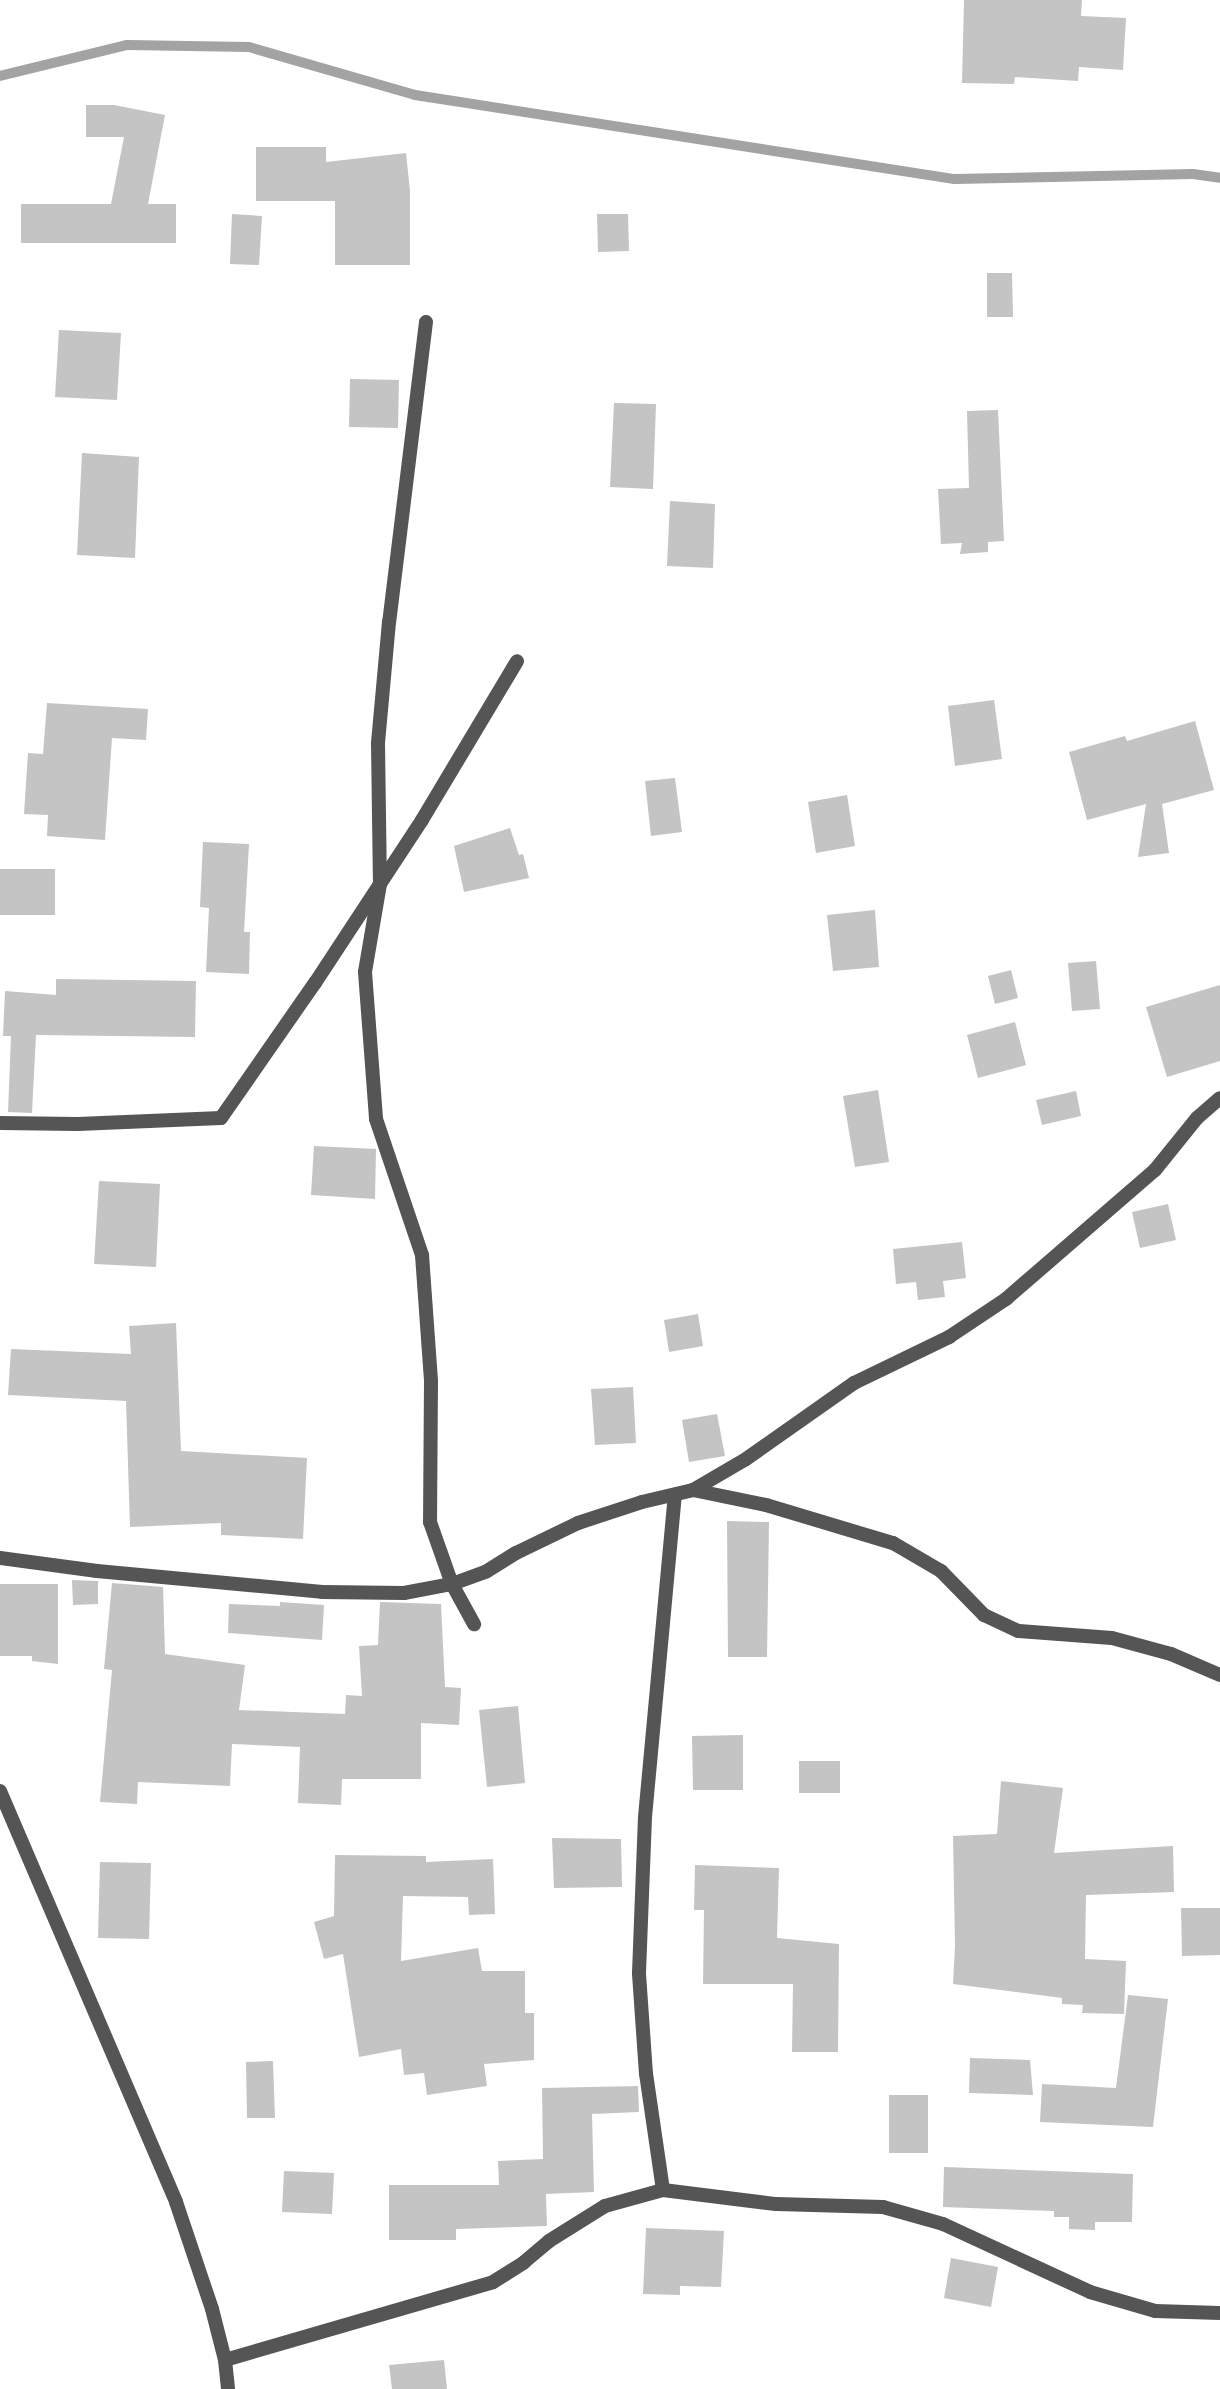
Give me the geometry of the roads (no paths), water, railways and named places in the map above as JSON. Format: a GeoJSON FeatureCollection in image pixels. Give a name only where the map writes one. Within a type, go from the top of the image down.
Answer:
{"type":"FeatureCollection","features":[{"type":"Feature","properties":{"kind":"street"},"geometry":{"type":"LineString","coordinates":[[426,322],[392,597],[378,744],[380,884],[365,972],[376,1119],[422,1255],[430,1381],[429,1522],[452,1584],[474,1624]]}},
{"type":"Feature","properties":{"kind":"street"},"geometry":{"type":"LineString","coordinates":[[0,1123],[78,1124],[221,1118],[380,884],[517,662]]}},
{"type":"Feature","properties":{"kind":"street"},"geometry":{"type":"LineString","coordinates":[[0,1558],[97,1571],[322,1592],[404,1593],[452,1584],[487,1571],[516,1553],[578,1523],[693,1490],[746,1459],[854,1383],[948,1337],[1006,1299],[1155,1170],[1197,1118],[1220,1098]]}},
{"type":"Feature","properties":{"kind":"street"},"geometry":{"type":"LineString","coordinates":[[693,1490],[766,1505],[893,1543],[941,1571],[984,1615],[1019,1631],[1112,1638],[1171,1654],[1220,1675]]}},
{"type":"Feature","properties":{"kind":"street"},"geometry":{"type":"LineString","coordinates":[[663,2190],[646,2074],[639,1973],[645,1817],[674,1494]]}},
{"type":"Feature","properties":{"kind":"street"},"geometry":{"type":"LineString","coordinates":[[0,1791],[176,2203],[212,2309],[225,2360],[228,2389]]}},
{"type":"Feature","properties":{"kind":"street"},"geometry":{"type":"LineString","coordinates":[[225,2360],[493,2282],[523,2263],[549,2241],[605,2206],[663,2190],[776,2204],[883,2207],[943,2224],[1090,2292],[1156,2311],[1220,2313]]}},
{"type":"Feature","properties":{"kind":"waterway"},"geometry":{"type":"LineString","coordinates":[[0,76],[127,45],[249,47],[415,95],[954,179],[1193,174],[1220,178]]}}]}
